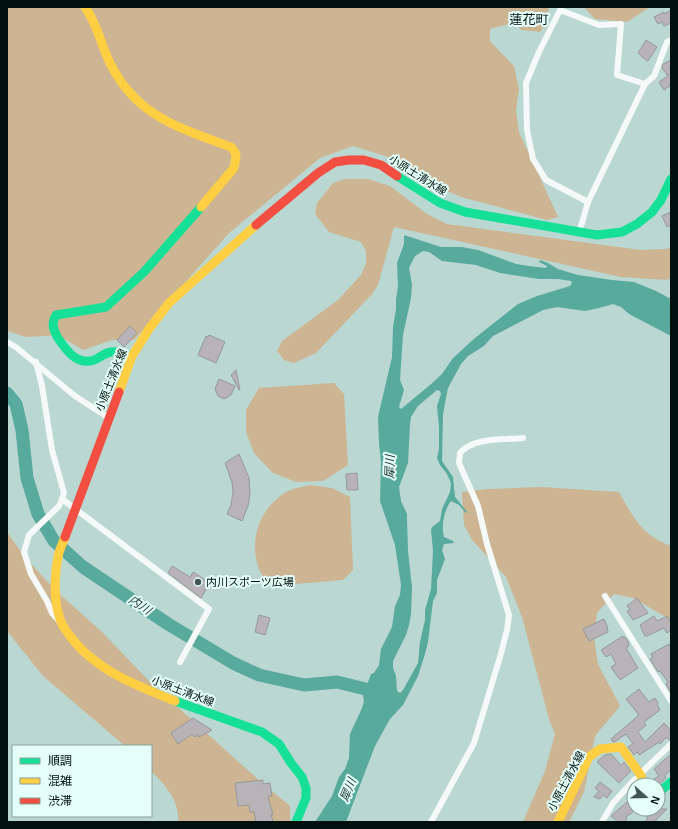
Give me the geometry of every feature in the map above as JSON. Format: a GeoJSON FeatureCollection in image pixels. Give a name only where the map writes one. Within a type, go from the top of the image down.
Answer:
{"type":"FeatureCollection","features":[{"type":"Feature","properties":{"kind":"main road"},"geometry":{"type":"LineString","coordinates":[[85,7],[92,19],[101,44],[113,68],[133,97],[150,112],[167,123],[231,147],[237,158],[234,168],[144,272],[106,307],[56,315],[52,321],[55,331],[64,346],[75,359],[86,362],[93,361],[109,352],[132,356]]}},
{"type":"Feature","properties":{"kind":"main road","name":"小原土清水線"},"geometry":{"type":"LineString","coordinates":[[296,822],[306,798],[306,788],[302,777],[279,744],[262,732],[189,708],[140,687],[98,664],[77,644],[63,626],[56,602],[55,586],[58,556],[132,356],[149,329],[174,299],[272,211],[318,173],[335,162],[364,160],[381,166],[440,204],[464,212],[597,235],[622,232],[637,224],[652,212],[671,179]]}},
{"type":"Feature","properties":{"kind":"main road","name":"小原土清水線"},"geometry":{"type":"LineString","coordinates":[[558,822],[589,757],[600,748],[621,747],[641,777]]}},
{"type":"Feature","properties":{"kind":"street"},"geometry":{"type":"LineString","coordinates":[[588,202],[546,180],[533,159],[527,130],[526,83],[539,52],[560,10],[599,25],[621,24],[617,75],[645,84]]}},
{"type":"Feature","properties":{"kind":"street"},"geometry":{"type":"LineString","coordinates":[[579,233],[588,202],[645,84],[654,76],[667,42],[671,40]]}},
{"type":"Feature","properties":{"kind":"street"},"geometry":{"type":"LineString","coordinates":[[7,342],[18,348],[36,362],[75,396],[109,418]]}},
{"type":"Feature","properties":{"kind":"street"},"geometry":{"type":"LineString","coordinates":[[36,362],[42,386],[52,450],[64,493],[59,506],[29,535],[24,552],[31,574],[47,601],[52,613],[63,626]]}},
{"type":"Feature","properties":{"kind":"street"},"geometry":{"type":"LineString","coordinates":[[430,822],[474,743],[500,657],[509,616],[487,544],[478,506],[459,462],[460,453],[469,446],[484,441],[523,438]]}},
{"type":"Feature","properties":{"kind":"street"},"geometry":{"type":"LineString","coordinates":[[62,499],[209,609],[180,662]]}},
{"type":"Feature","properties":{"kind":"street"},"geometry":{"type":"LineString","coordinates":[[605,596],[671,701]]}},
{"type":"Feature","properties":{"kind":"street"},"geometry":{"type":"LineString","coordinates":[[645,777],[671,744]]}},
{"type":"Feature","properties":{"kind":"street"},"geometry":{"type":"LineString","coordinates":[[602,822],[613,803],[626,788]]}},
{"type":"Feature","properties":{"kind":"shaded area"},"geometry":{"type":"Polygon","coordinates":[[[7,7],[549,7],[546,23],[540,32],[522,30],[513,23],[490,29],[490,41],[514,66],[519,89],[516,111],[519,132],[558,217],[547,220],[461,197],[440,188],[395,159],[353,146],[320,158],[229,233],[134,340],[112,340],[83,350],[58,335],[26,337],[7,331],[7,7]]]}},
{"type":"Feature","properties":{"kind":"shaded area"},"geometry":{"type":"Polygon","coordinates":[[[584,7],[650,7],[627,22],[595,19],[584,7]]]}},
{"type":"Feature","properties":{"kind":"shaded area"},"geometry":{"type":"Polygon","coordinates":[[[345,179],[368,179],[390,186],[427,214],[447,224],[641,250],[666,249],[671,247],[671,278],[666,280],[621,277],[394,227],[378,285],[372,294],[316,353],[294,363],[284,360],[277,351],[282,341],[338,300],[361,275],[366,263],[366,251],[361,242],[329,232],[315,214],[317,203],[333,183],[345,179]]]}},
{"type":"Feature","properties":{"kind":"shaded area"},"geometry":{"type":"Polygon","coordinates":[[[334,383],[344,394],[348,465],[323,481],[296,482],[273,473],[254,453],[246,432],[246,410],[259,388],[334,383]]]}},
{"type":"Feature","properties":{"kind":"shaded area"},"geometry":{"type":"Polygon","coordinates":[[[310,485],[332,488],[350,497],[353,570],[343,580],[272,586],[260,571],[256,558],[256,536],[259,526],[269,507],[277,499],[286,492],[310,485]]]}},
{"type":"Feature","properties":{"kind":"shaded area"},"geometry":{"type":"Polygon","coordinates":[[[542,487],[619,492],[639,525],[652,537],[671,546],[671,620],[633,598],[614,594],[597,613],[594,637],[598,664],[620,706],[595,736],[584,792],[569,822],[523,822],[545,771],[555,734],[549,719],[522,617],[506,577],[472,540],[464,525],[462,492],[488,489],[542,487]]]}},
{"type":"Feature","properties":{"kind":"shaded area"},"geometry":{"type":"Polygon","coordinates":[[[7,532],[24,556],[56,591],[101,631],[152,684],[261,782],[290,806],[290,822],[178,822],[177,807],[174,800],[152,772],[152,745],[124,745],[43,676],[7,631],[7,532]]]}},
{"type":"Feature","properties":{"kind":"water","name":"犀川"},"geometry":{"type":"Polygon","coordinates":[[[404,235],[441,247],[462,247],[478,250],[516,264],[546,268],[547,266],[539,262],[540,260],[558,269],[578,275],[634,282],[671,299],[671,336],[629,314],[621,307],[613,304],[585,311],[557,307],[543,310],[493,336],[484,346],[468,356],[461,364],[448,388],[445,403],[443,415],[442,461],[453,477],[455,497],[468,513],[465,512],[459,505],[451,501],[445,513],[443,523],[444,537],[453,541],[454,543],[444,544],[442,550],[445,559],[437,580],[437,593],[433,601],[428,642],[418,676],[403,705],[390,719],[375,746],[346,822],[315,822],[332,796],[339,777],[345,769],[349,758],[350,734],[362,708],[364,701],[363,696],[371,674],[374,673],[379,665],[381,649],[392,627],[395,606],[400,595],[401,585],[395,545],[380,501],[381,463],[378,417],[392,357],[393,327],[398,286],[397,263],[404,244],[404,235]],[[423,251],[415,256],[409,268],[412,285],[411,298],[403,335],[400,380],[404,390],[399,407],[401,409],[442,374],[453,358],[475,338],[518,304],[537,296],[570,286],[572,283],[571,281],[558,279],[539,279],[500,273],[476,265],[442,261],[429,252],[423,251]],[[437,390],[418,406],[411,417],[408,463],[399,487],[401,501],[407,514],[408,551],[412,587],[409,625],[406,635],[393,661],[397,691],[400,693],[418,663],[420,642],[425,620],[425,610],[431,589],[433,551],[431,530],[432,527],[440,521],[442,509],[450,492],[451,483],[437,458],[439,449],[439,427],[437,406],[441,394],[440,391],[437,390]]]}},
{"type":"Feature","properties":{"kind":"building"},"geometry":{"type":"Polygon","coordinates":[[[671,10],[671,23],[664,26],[662,22],[658,24],[654,17],[671,10]]]}},
{"type":"Feature","properties":{"kind":"building"},"geometry":{"type":"Polygon","coordinates":[[[646,40],[657,47],[648,61],[638,53],[646,40]]]}},
{"type":"Feature","properties":{"kind":"building"},"geometry":{"type":"Polygon","coordinates":[[[671,60],[671,85],[664,90],[659,82],[668,76],[662,68],[663,64],[671,60]]]}},
{"type":"Feature","properties":{"kind":"building"},"geometry":{"type":"Polygon","coordinates":[[[671,212],[671,225],[667,227],[662,216],[671,212]]]}},
{"type":"Feature","properties":{"kind":"building"},"geometry":{"type":"Polygon","coordinates":[[[130,326],[137,333],[124,347],[117,340],[130,326]]]}},
{"type":"Feature","properties":{"kind":"building"},"geometry":{"type":"Polygon","coordinates":[[[209,335],[225,342],[216,363],[198,355],[206,336],[208,337],[209,335]]]}},
{"type":"Feature","properties":{"kind":"building"},"geometry":{"type":"Polygon","coordinates":[[[236,370],[240,390],[231,375],[236,370]]]}},
{"type":"Feature","properties":{"kind":"building"},"geometry":{"type":"Polygon","coordinates":[[[219,379],[235,386],[231,395],[224,399],[218,396],[215,389],[219,379]]]}},
{"type":"Feature","properties":{"kind":"building"},"geometry":{"type":"Polygon","coordinates":[[[239,454],[249,478],[250,495],[248,506],[242,521],[227,514],[231,505],[233,492],[232,482],[225,463],[239,454]]]}},
{"type":"Feature","properties":{"kind":"building"},"geometry":{"type":"Polygon","coordinates":[[[357,473],[358,490],[347,490],[346,474],[357,473]]]}},
{"type":"Feature","properties":{"kind":"building"},"geometry":{"type":"Polygon","coordinates":[[[172,566],[190,577],[193,572],[210,583],[201,598],[168,573],[172,566]]]}},
{"type":"Feature","properties":{"kind":"building"},"geometry":{"type":"Polygon","coordinates":[[[637,598],[648,613],[633,620],[627,611],[630,610],[627,606],[637,598]]]}},
{"type":"Feature","properties":{"kind":"building"},"geometry":{"type":"Polygon","coordinates":[[[259,615],[270,618],[265,635],[255,632],[259,615]]]}},
{"type":"Feature","properties":{"kind":"building"},"geometry":{"type":"Polygon","coordinates":[[[654,616],[657,621],[667,616],[671,623],[671,630],[667,633],[664,628],[645,636],[640,625],[654,616]]]}},
{"type":"Feature","properties":{"kind":"building"},"geometry":{"type":"Polygon","coordinates":[[[604,619],[608,632],[589,641],[583,629],[604,619]]]}},
{"type":"Feature","properties":{"kind":"building"},"geometry":{"type":"Polygon","coordinates":[[[623,636],[623,638],[625,637],[629,643],[629,646],[626,648],[638,668],[620,680],[611,667],[616,664],[611,654],[606,657],[601,650],[623,636]]]}},
{"type":"Feature","properties":{"kind":"building"},"geometry":{"type":"Polygon","coordinates":[[[669,644],[671,648],[671,693],[666,684],[668,682],[660,671],[658,672],[650,659],[653,657],[651,654],[669,644]]]}},
{"type":"Feature","properties":{"kind":"building"},"geometry":{"type":"Polygon","coordinates":[[[639,689],[649,702],[655,698],[660,710],[644,722],[646,725],[638,732],[645,742],[664,723],[671,730],[671,740],[667,737],[660,744],[659,742],[639,755],[637,752],[634,755],[628,747],[633,744],[626,734],[613,742],[611,739],[639,715],[626,699],[639,689]]]}},
{"type":"Feature","properties":{"kind":"building"},"geometry":{"type":"Polygon","coordinates":[[[193,718],[212,730],[199,737],[198,735],[195,737],[192,734],[178,744],[171,733],[193,718]]]}},
{"type":"Feature","properties":{"kind":"building"},"geometry":{"type":"Polygon","coordinates":[[[611,754],[621,765],[624,762],[631,771],[619,783],[597,762],[605,755],[611,754]]]}},
{"type":"Feature","properties":{"kind":"building"},"geometry":{"type":"Polygon","coordinates":[[[671,754],[671,770],[665,775],[666,777],[657,777],[659,776],[654,769],[671,754]]]}},
{"type":"Feature","properties":{"kind":"building"},"geometry":{"type":"Polygon","coordinates":[[[263,780],[263,784],[270,783],[272,796],[268,796],[273,821],[256,822],[254,812],[250,812],[249,805],[238,806],[235,783],[263,780]]]}},
{"type":"Feature","properties":{"kind":"building"},"geometry":{"type":"Polygon","coordinates":[[[600,782],[612,791],[607,798],[603,795],[600,799],[594,797],[599,791],[595,788],[600,782]]]}},
{"type":"Feature","properties":{"kind":"building"},"geometry":{"type":"Polygon","coordinates":[[[626,803],[627,819],[624,822],[618,822],[611,816],[626,803]]]}},
{"type":"Feature","properties":{"kind":"building"},"geometry":{"type":"Polygon","coordinates":[[[647,817],[659,817],[654,822],[644,822],[647,817]]]}},
{"type":"Feature","properties":{"kind":"waterway","name":"内川"},"geometry":{"type":"LineString","coordinates":[[7,393],[16,404],[22,430],[27,478],[38,514],[54,541],[83,567],[168,624],[233,663],[259,675],[304,685],[337,682],[382,693]]}},
{"type":"Feature","properties":{"kind":"traffic: fast"},"geometry":{"type":"LineString","coordinates":[[397,176],[440,203],[465,212],[597,235],[622,232],[637,224],[652,212],[661,200],[671,179]]}},
{"type":"Feature","properties":{"kind":"traffic: fast"},"geometry":{"type":"LineString","coordinates":[[132,356],[114,352],[104,354],[94,360],[82,361],[77,359],[68,352],[58,338],[53,326],[54,318],[56,315],[106,307],[144,272],[201,207]]}},
{"type":"Feature","properties":{"kind":"traffic: fast"},"geometry":{"type":"LineString","coordinates":[[175,701],[262,732],[279,744],[302,777],[306,788],[306,798],[296,822]]}},
{"type":"Feature","properties":{"kind":"traffic: fast"},"geometry":{"type":"LineString","coordinates":[[666,786],[671,782]]}},
{"type":"Feature","properties":{"kind":"traffic: slow"},"geometry":{"type":"LineString","coordinates":[[85,7],[93,20],[110,63],[121,81],[133,96],[146,108],[161,118],[177,126],[231,147],[235,152],[236,157],[234,168],[201,207]]}},
{"type":"Feature","properties":{"kind":"traffic: slow"},"geometry":{"type":"LineString","coordinates":[[119,392],[132,356],[149,329],[169,303],[256,225]]}},
{"type":"Feature","properties":{"kind":"traffic: slow"},"geometry":{"type":"LineString","coordinates":[[65,537],[60,549],[55,583],[57,610],[63,626],[80,648],[104,668],[132,683],[175,701]]}},
{"type":"Feature","properties":{"kind":"traffic: slow"},"geometry":{"type":"LineString","coordinates":[[558,822],[589,757],[600,749],[621,747],[641,777]]}},
{"type":"Feature","properties":{"kind":"traffic: jam"},"geometry":{"type":"LineString","coordinates":[[256,225],[318,173],[335,162],[364,160],[381,165],[397,176]]}},
{"type":"Feature","properties":{"kind":"traffic: jam"},"geometry":{"type":"LineString","coordinates":[[65,537],[119,392]]}},
{"type":"Feature","properties":{"kind":"place","name":"内川スポーツ広場"},"geometry":{"type":"Point","coordinates":[198,582]}},
{"type":"Feature","properties":{"kind":"district","name":"蓮花町"},"geometry":{"type":"Point","coordinates":[529,19]}}]}
